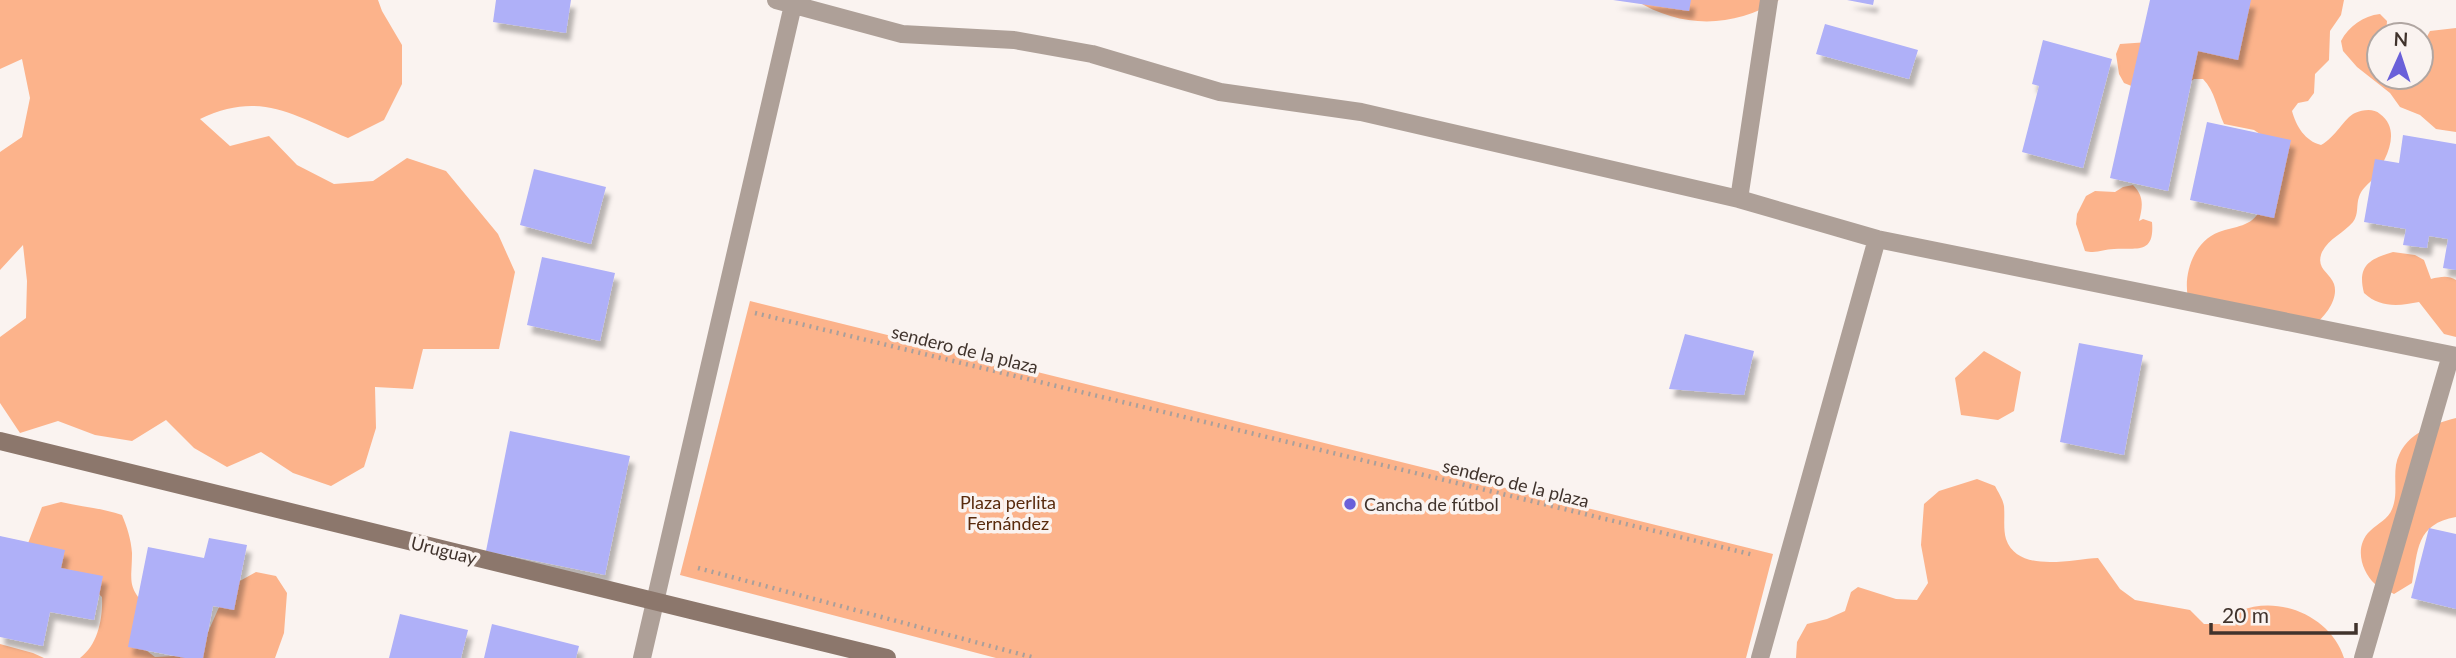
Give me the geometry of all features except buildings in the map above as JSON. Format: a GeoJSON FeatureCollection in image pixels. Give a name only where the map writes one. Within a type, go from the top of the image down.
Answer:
{"type":"FeatureCollection","features":[{"type":"Feature","properties":{"kind":"main road","name":"Uruguay"},"geometry":{"type":"LineString","coordinates":[[0,441],[887,658]]}},
{"type":"Feature","properties":{"kind":"street"},"geometry":{"type":"LineString","coordinates":[[1739,199],[1769,0]]}},
{"type":"Feature","properties":{"kind":"street"},"geometry":{"type":"LineString","coordinates":[[642,658],[784,2],[902,34],[1014,40],[1092,54],[1220,92],[1361,112],[1739,199],[1877,239],[2454,356],[2363,658]]}},
{"type":"Feature","properties":{"kind":"street"},"geometry":{"type":"LineString","coordinates":[[1760,658],[1877,239]]}},
{"type":"Feature","properties":{"kind":"path","name":"sendero de la plaza"},"geometry":{"type":"LineString","coordinates":[[751,326],[754,313],[1767,558]]}},
{"type":"Feature","properties":{"kind":"path"},"geometry":{"type":"LineString","coordinates":[[692,566],[1035,658]]}},
{"type":"Feature","properties":{"kind":"green space"},"geometry":{"type":"Polygon","coordinates":[[[0,0],[378,0],[402,45],[402,84],[384,120],[348,138],[293,114],[259,106],[241,106],[200,119],[230,146],[269,136],[297,165],[334,184],[373,181],[407,158],[446,171],[498,234],[515,272],[499,349],[423,349],[413,389],[375,387],[376,428],[364,467],[331,486],[293,473],[261,452],[227,467],[194,448],[166,420],[132,441],[95,435],[58,421],[20,433],[0,403],[0,337],[26,318],[27,281],[23,245],[0,270],[0,152],[22,137],[30,98],[22,59],[0,69],[0,0]]]}},
{"type":"Feature","properties":{"kind":"green space"},"geometry":{"type":"Polygon","coordinates":[[[1635,0],[1779,0],[1744,16],[1707,21],[1671,16],[1635,0]]]}},
{"type":"Feature","properties":{"kind":"green space"},"geometry":{"type":"Polygon","coordinates":[[[2245,0],[2344,0],[2341,15],[2330,31],[2329,60],[2315,74],[2314,93],[2308,101],[2298,103],[2292,111],[2294,117],[2306,136],[2321,145],[2351,115],[2361,111],[2377,112],[2387,121],[2390,129],[2390,147],[2377,173],[2360,194],[2355,219],[2322,252],[2320,262],[2334,284],[2335,296],[2314,325],[2188,297],[2187,278],[2197,250],[2210,236],[2248,223],[2260,210],[2263,136],[2254,130],[2224,124],[2213,95],[2203,79],[2194,79],[2185,85],[2134,87],[2124,83],[2119,74],[2116,54],[2120,44],[2149,42],[2245,0]]]}},
{"type":"Feature","properties":{"kind":"green space"},"geometry":{"type":"Polygon","coordinates":[[[2380,14],[2387,21],[2365,21],[2365,73],[2343,51],[2341,41],[2352,26],[2380,14]]]}},
{"type":"Feature","properties":{"kind":"green space"},"geometry":{"type":"Polygon","coordinates":[[[2456,28],[2456,132],[2436,129],[2420,115],[2400,107],[2387,91],[2435,91],[2435,30],[2456,28]]]}},
{"type":"Feature","properties":{"kind":"green space"},"geometry":{"type":"Polygon","coordinates":[[[2133,185],[2142,202],[2139,221],[2143,219],[2152,222],[2152,233],[2147,245],[2136,249],[2085,251],[2076,224],[2077,214],[2086,196],[2095,191],[2115,192],[2133,185]]]}},
{"type":"Feature","properties":{"kind":"green space"},"geometry":{"type":"Polygon","coordinates":[[[2393,252],[2415,255],[2424,260],[2431,279],[2447,277],[2456,280],[2456,337],[2444,334],[2419,302],[2390,305],[2364,293],[2362,276],[2367,265],[2393,252]]]}},
{"type":"Feature","properties":{"kind":"green space","name":"Plaza perlita Fernández"},"geometry":{"type":"Polygon","coordinates":[[[750,301],[1773,554],[1746,658],[996,658],[680,575],[750,301]]]}},
{"type":"Feature","properties":{"kind":"green space"},"geometry":{"type":"Polygon","coordinates":[[[1984,351],[2021,372],[2014,411],[1998,420],[1961,415],[1955,378],[1984,351]]]}},
{"type":"Feature","properties":{"kind":"green space"},"geometry":{"type":"Polygon","coordinates":[[[2456,418],[2456,517],[2443,520],[2426,532],[2418,549],[2412,583],[2394,594],[2370,579],[2361,558],[2362,544],[2370,531],[2387,517],[2392,509],[2396,465],[2404,446],[2427,428],[2456,418]]]}},
{"type":"Feature","properties":{"kind":"green space"},"geometry":{"type":"Polygon","coordinates":[[[1977,479],[1995,486],[2002,498],[2006,539],[2012,550],[2022,557],[2047,562],[2098,558],[2120,589],[2135,600],[2190,610],[2204,624],[2223,624],[2238,612],[2255,606],[2287,608],[2302,613],[2328,631],[2344,658],[1796,658],[1797,642],[1807,624],[1845,611],[1851,592],[1858,587],[1896,599],[1917,600],[1928,583],[1921,545],[1924,504],[1939,491],[1977,479]]]}},
{"type":"Feature","properties":{"kind":"green space"},"geometry":{"type":"Polygon","coordinates":[[[61,502],[122,515],[132,553],[133,588],[148,609],[139,645],[155,657],[175,656],[208,632],[224,596],[238,582],[256,572],[276,576],[287,593],[284,633],[275,658],[80,658],[91,646],[98,631],[102,597],[87,583],[67,576],[27,546],[42,507],[61,502]]]}},
{"type":"Feature","properties":{"kind":"green space"},"geometry":{"type":"Polygon","coordinates":[[[0,644],[33,653],[44,658],[0,658],[0,644]]]}},
{"type":"Feature","properties":{"kind":"place","name":"Cancha de fútbol"},"geometry":{"type":"Point","coordinates":[1350,504]}}]}
